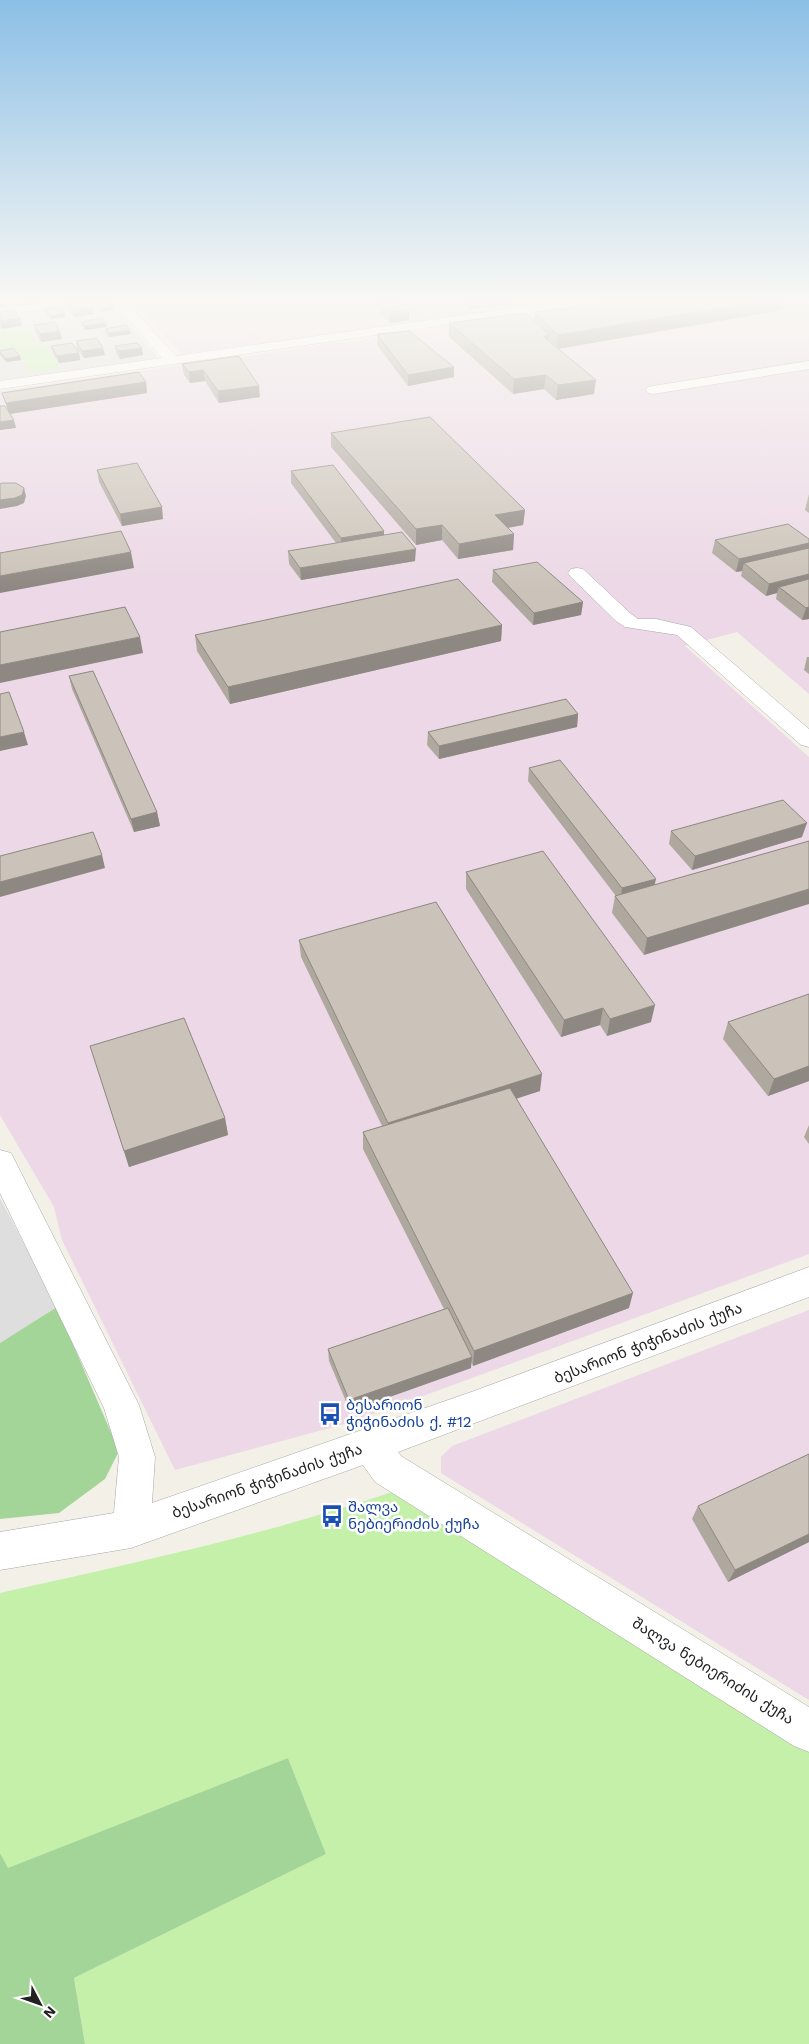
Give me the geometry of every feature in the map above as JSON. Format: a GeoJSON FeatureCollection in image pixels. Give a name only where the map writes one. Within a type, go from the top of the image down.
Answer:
{"type":"FeatureCollection","features":[{"type":"Feature","properties":{"kind":"street"},"geometry":{"type":"LineString","coordinates":[[577,572],[623,617],[632,623],[684,631],[809,740]]}},
{"type":"Feature","properties":{"kind":"street"},"geometry":{"type":"LineString","coordinates":[[0,1162],[121,1405],[137,1457],[131,1529]]}},
{"type":"Feature","properties":{"kind":"street","name":"ბესარიონ ჭიჭინაძის ქუჩა"},"geometry":{"type":"LineString","coordinates":[[0,1551],[131,1529],[474,1408],[809,1282]]}},
{"type":"Feature","properties":{"kind":"street","name":"შალვა ნებიერიძის ქუჩა"},"geometry":{"type":"LineString","coordinates":[[370,1445],[388,1469],[809,1730]]}},
{"type":"Feature","properties":{"kind":"shaded area"},"geometry":{"type":"Polygon","coordinates":[[[0,398],[809,398],[809,694],[737,632],[685,646],[809,757],[809,1254],[352,1422],[175,1470],[62,1240],[54,1207],[0,1115],[0,398]]]}},
{"type":"Feature","properties":{"kind":"shaded area"},"geometry":{"type":"Polygon","coordinates":[[[0,1198],[57,1307],[0,1343],[0,1198]]]}},
{"type":"Feature","properties":{"kind":"shaded area"},"geometry":{"type":"Polygon","coordinates":[[[809,1310],[809,1700],[441,1473],[441,1457],[452,1446],[809,1310]]]}},
{"type":"Feature","properties":{"kind":"green space"},"geometry":{"type":"Polygon","coordinates":[[[57,1307],[119,1451],[105,1479],[59,1513],[0,1519],[0,1343],[57,1307]]]}},
{"type":"Feature","properties":{"kind":"green space"},"geometry":{"type":"Polygon","coordinates":[[[395,1491],[809,1751],[809,2044],[85,2044],[74,1978],[326,1854],[288,1758],[7,1869],[0,1852],[0,1593],[248,1535],[395,1491]]]}},
{"type":"Feature","properties":{"kind":"green space"},"geometry":{"type":"Polygon","coordinates":[[[288,1758],[326,1854],[74,1978],[85,2044],[0,2044],[0,1853],[8,1868],[288,1758]]]}},
{"type":"Feature","properties":{"kind":"building"},"geometry":{"type":"Polygon","coordinates":[[[4,398],[37,398],[6,403],[4,398]]]}},
{"type":"Feature","properties":{"kind":"building"},"geometry":{"type":"Polygon","coordinates":[[[0,406],[5,406],[14,420],[0,422],[0,406]]]}},
{"type":"Feature","properties":{"kind":"building"},"geometry":{"type":"Polygon","coordinates":[[[430,417],[525,510],[495,515],[514,534],[459,544],[442,525],[416,529],[331,433],[430,417]]]}},
{"type":"Feature","properties":{"kind":"building"},"geometry":{"type":"Polygon","coordinates":[[[137,463],[162,507],[120,514],[97,470],[137,463]]]}},
{"type":"Feature","properties":{"kind":"building"},"geometry":{"type":"Polygon","coordinates":[[[333,465],[384,531],[341,538],[291,471],[333,465]]]}},
{"type":"Feature","properties":{"kind":"building"},"geometry":{"type":"Polygon","coordinates":[[[16,483],[24,488],[22,495],[0,500],[0,484],[16,483]]]}},
{"type":"Feature","properties":{"kind":"building"},"geometry":{"type":"Polygon","coordinates":[[[788,524],[809,539],[809,543],[739,559],[715,540],[788,524]]]}},
{"type":"Feature","properties":{"kind":"building"},"geometry":{"type":"Polygon","coordinates":[[[121,531],[131,552],[0,576],[0,553],[121,531]]]}},
{"type":"Feature","properties":{"kind":"building"},"geometry":{"type":"Polygon","coordinates":[[[402,532],[416,549],[300,568],[288,551],[402,532]]]}},
{"type":"Feature","properties":{"kind":"building"},"geometry":{"type":"Polygon","coordinates":[[[809,548],[809,574],[769,584],[744,563],[809,548]]]}},
{"type":"Feature","properties":{"kind":"building"},"geometry":{"type":"Polygon","coordinates":[[[537,562],[583,602],[534,613],[493,570],[537,562]]]}},
{"type":"Feature","properties":{"kind":"building"},"geometry":{"type":"Polygon","coordinates":[[[458,579],[502,625],[228,687],[195,635],[458,579]]]}},
{"type":"Feature","properties":{"kind":"building"},"geometry":{"type":"Polygon","coordinates":[[[809,579],[809,607],[806,608],[779,587],[809,579]]]}},
{"type":"Feature","properties":{"kind":"building"},"geometry":{"type":"Polygon","coordinates":[[[125,607],[140,637],[0,665],[0,632],[125,607]]]}},
{"type":"Feature","properties":{"kind":"building"},"geometry":{"type":"Polygon","coordinates":[[[93,671],[157,812],[131,819],[69,676],[93,671]]]}},
{"type":"Feature","properties":{"kind":"building"},"geometry":{"type":"Polygon","coordinates":[[[9,692],[24,732],[0,737],[0,694],[9,692]]]}},
{"type":"Feature","properties":{"kind":"building"},"geometry":{"type":"Polygon","coordinates":[[[566,699],[578,714],[439,746],[428,732],[566,699]]]}},
{"type":"Feature","properties":{"kind":"building"},"geometry":{"type":"Polygon","coordinates":[[[560,760],[656,879],[622,888],[529,768],[560,760]]]}},
{"type":"Feature","properties":{"kind":"building"},"geometry":{"type":"Polygon","coordinates":[[[783,800],[807,823],[695,856],[671,831],[783,800]]]}},
{"type":"Feature","properties":{"kind":"building"},"geometry":{"type":"Polygon","coordinates":[[[93,832],[102,855],[0,882],[0,856],[93,832]]]}},
{"type":"Feature","properties":{"kind":"building"},"geometry":{"type":"Polygon","coordinates":[[[809,841],[809,889],[647,938],[615,896],[809,841]]]}},
{"type":"Feature","properties":{"kind":"building"},"geometry":{"type":"Polygon","coordinates":[[[543,851],[655,1005],[610,1019],[603,1008],[564,1020],[466,872],[543,851]]]}},
{"type":"Feature","properties":{"kind":"building"},"geometry":{"type":"Polygon","coordinates":[[[436,902],[542,1074],[388,1123],[299,940],[436,902]]]}},
{"type":"Feature","properties":{"kind":"building"},"geometry":{"type":"Polygon","coordinates":[[[809,994],[809,1066],[774,1079],[728,1022],[809,994]]]}},
{"type":"Feature","properties":{"kind":"building"},"geometry":{"type":"Polygon","coordinates":[[[184,1018],[225,1118],[124,1151],[90,1046],[184,1018]]]}},
{"type":"Feature","properties":{"kind":"building"},"geometry":{"type":"Polygon","coordinates":[[[510,1088],[633,1293],[474,1351],[363,1132],[510,1088]]]}},
{"type":"Feature","properties":{"kind":"building"},"geometry":{"type":"Polygon","coordinates":[[[448,1308],[472,1357],[349,1400],[328,1349],[448,1308]]]}},
{"type":"Feature","properties":{"kind":"building"},"geometry":{"type":"Polygon","coordinates":[[[809,1454],[809,1534],[735,1570],[698,1506],[809,1454]]]}},
{"type":"Feature","properties":{"kind":"place","name":"ბესარიონ ჭიჭინაძის ქ. #12"},"geometry":{"type":"Point","coordinates":[330,1414]}},
{"type":"Feature","properties":{"kind":"place","name":"შალვა ნებიერიძის ქუჩა"},"geometry":{"type":"Point","coordinates":[332,1516]}}]}
